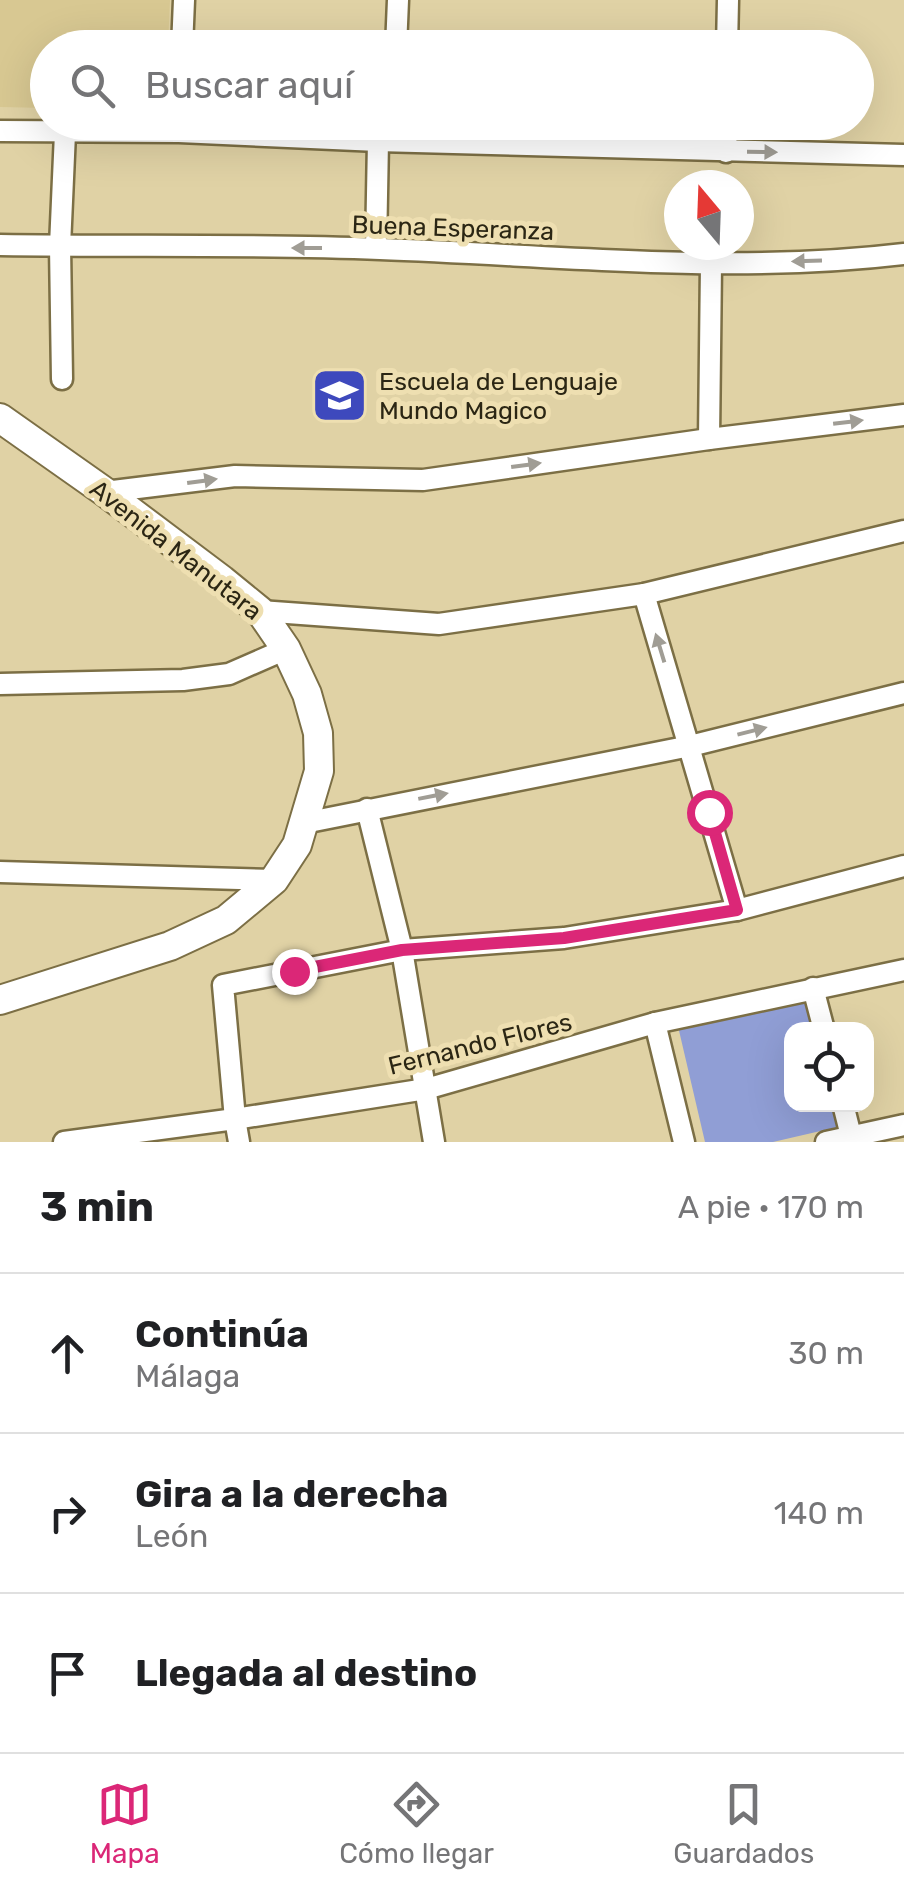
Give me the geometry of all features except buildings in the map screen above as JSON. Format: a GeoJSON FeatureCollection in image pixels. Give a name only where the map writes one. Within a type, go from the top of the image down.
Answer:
{"type":"FeatureCollection","features":[{"type":"Feature","properties":{"kind":"main road","name":"Avenida Manutara"},"geometry":{"type":"LineString","coordinates":[[0,419],[105,492],[260,611],[286,649],[308,694],[318,733],[319,772],[297,846],[274,880],[226,920],[170,946],[0,1000]]}},
{"type":"Feature","properties":{"kind":"street"},"geometry":{"type":"LineString","coordinates":[[183,30],[184,0]]}},
{"type":"Feature","properties":{"kind":"street"},"geometry":{"type":"LineString","coordinates":[[397,30],[398,0]]}},
{"type":"Feature","properties":{"kind":"street"},"geometry":{"type":"LineString","coordinates":[[728,0],[728,30]]}},
{"type":"Feature","properties":{"kind":"street"},"geometry":{"type":"LineString","coordinates":[[0,131],[30,131]]}},
{"type":"Feature","properties":{"kind":"street"},"geometry":{"type":"LineString","coordinates":[[62,379],[60,246],[65,140]]}},
{"type":"Feature","properties":{"kind":"street"},"geometry":{"type":"LineString","coordinates":[[376,248],[387,140]]}},
{"type":"Feature","properties":{"kind":"street"},"geometry":{"type":"LineString","coordinates":[[487,140],[726,152],[904,155]]}},
{"type":"Feature","properties":{"kind":"street"},"geometry":{"type":"LineString","coordinates":[[726,140],[726,152]]}},
{"type":"Feature","properties":{"kind":"street","name":"Buena Esperanza"},"geometry":{"type":"LineString","coordinates":[[0,245],[376,248],[711,264],[852,260],[904,254]]}},
{"type":"Feature","properties":{"kind":"street"},"geometry":{"type":"LineString","coordinates":[[709,438],[711,264]]}},
{"type":"Feature","properties":{"kind":"street"},"geometry":{"type":"LineString","coordinates":[[105,492],[235,476],[422,480],[709,438],[904,415]]}},
{"type":"Feature","properties":{"kind":"street"},"geometry":{"type":"LineString","coordinates":[[260,611],[439,624],[644,594],[904,531]]}},
{"type":"Feature","properties":{"kind":"street"},"geometry":{"type":"LineString","coordinates":[[644,594],[737,910]]}},
{"type":"Feature","properties":{"kind":"street"},"geometry":{"type":"LineString","coordinates":[[0,684],[184,680],[230,674],[286,649]]}},
{"type":"Feature","properties":{"kind":"street"},"geometry":{"type":"LineString","coordinates":[[304,823],[690,746],[904,693]]}},
{"type":"Feature","properties":{"kind":"street"},"geometry":{"type":"LineString","coordinates":[[368,809],[402,950],[434,1142]]}},
{"type":"Feature","properties":{"kind":"street"},"geometry":{"type":"LineString","coordinates":[[239,1142],[223,985],[402,950],[564,938],[737,910],[904,866]]}},
{"type":"Feature","properties":{"kind":"street"},"geometry":{"type":"LineString","coordinates":[[0,872],[274,880]]}},
{"type":"Feature","properties":{"kind":"street","name":"Fernando Flores"},"geometry":{"type":"LineString","coordinates":[[64,1142],[426,1088],[655,1023],[904,970]]}},
{"type":"Feature","properties":{"kind":"street"},"geometry":{"type":"LineString","coordinates":[[813,988],[822,1022]]}},
{"type":"Feature","properties":{"kind":"street"},"geometry":{"type":"LineString","coordinates":[[655,1023],[684,1142]]}},
{"type":"Feature","properties":{"kind":"street"},"geometry":{"type":"LineString","coordinates":[[845,1112],[851,1136]]}},
{"type":"Feature","properties":{"kind":"street"},"geometry":{"type":"LineString","coordinates":[[826,1142],[904,1125]]}},
{"type":"Feature","properties":{"kind":"shaded area"},"geometry":{"type":"Polygon","coordinates":[[[0,0],[170,0],[169,30],[30,30],[30,108],[0,107],[0,0]]]}},
{"type":"Feature","properties":{"kind":"shaded area"},"geometry":{"type":"Polygon","coordinates":[[[811,991],[818,1022],[784,1022],[784,1112],[839,1112],[842,1126],[773,1142],[705,1142],[677,1022],[811,991]]]}},
{"type":"Feature","properties":{"kind":"place","name":"Escuela de Lenguaje Mundo Magico"},"geometry":{"type":"Point","coordinates":[340,395]}},
{"type":"Feature","properties":{"kind":"route"},"geometry":{"type":"LineString","coordinates":[[294,971],[402,950],[564,938],[737,910],[709,812]]}}]}
